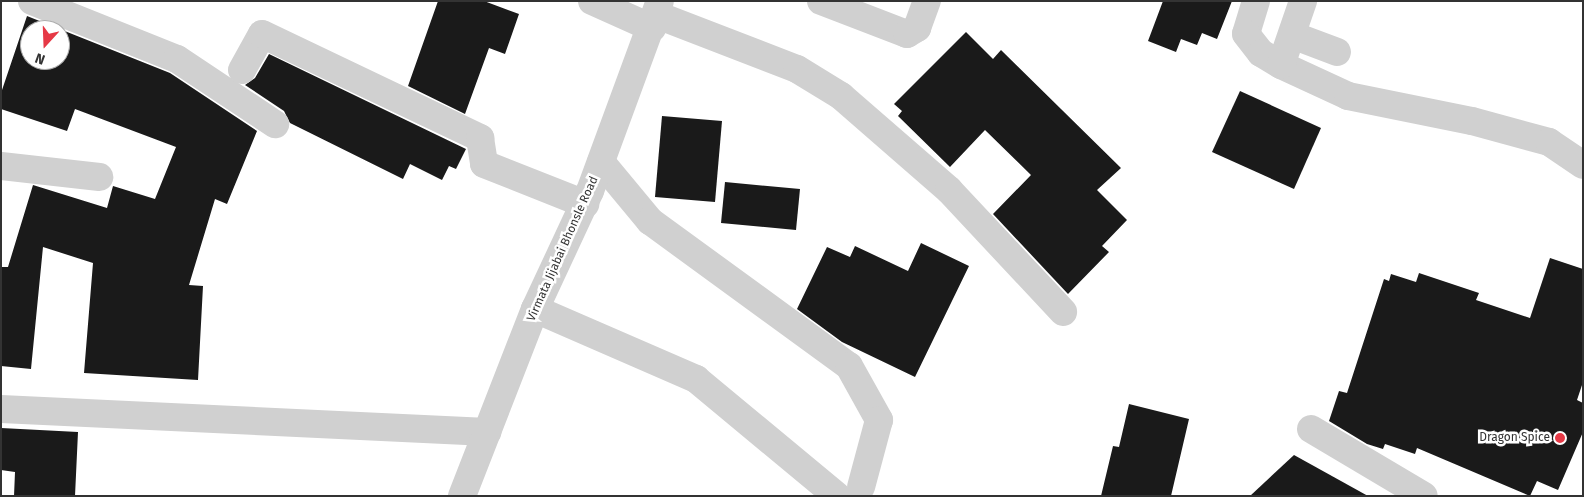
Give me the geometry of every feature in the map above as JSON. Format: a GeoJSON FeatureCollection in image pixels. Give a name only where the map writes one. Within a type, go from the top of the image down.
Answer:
{"type":"FeatureCollection","features":[{"type":"Feature","properties":{"kind":"street"},"geometry":{"type":"LineString","coordinates":[[32,1],[178,59],[275,124]]}},
{"type":"Feature","properties":{"kind":"street"},"geometry":{"type":"LineString","coordinates":[[592,1],[657,15],[797,69],[842,96],[950,190],[1063,312]]}},
{"type":"Feature","properties":{"kind":"street"},"geometry":{"type":"LineString","coordinates":[[821,1],[907,34],[917,28],[928,1]]}},
{"type":"Feature","properties":{"kind":"street"},"geometry":{"type":"LineString","coordinates":[[1256,1],[1246,34],[1261,53],[1281,65],[1348,96],[1472,121],[1549,142],[1583,165]]}},
{"type":"Feature","properties":{"kind":"street"},"geometry":{"type":"LineString","coordinates":[[1281,65],[1304,1]]}},
{"type":"Feature","properties":{"kind":"street","name":"Virmata Jijabai Bhonsle Road"},"geometry":{"type":"LineString","coordinates":[[462,496],[535,309],[585,204],[657,15]]}},
{"type":"Feature","properties":{"kind":"street"},"geometry":{"type":"LineString","coordinates":[[242,70],[262,34],[480,138],[484,164],[585,204]]}},
{"type":"Feature","properties":{"kind":"street"},"geometry":{"type":"LineString","coordinates":[[1292,35],[1337,52]]}},
{"type":"Feature","properties":{"kind":"street"},"geometry":{"type":"LineString","coordinates":[[535,309],[696,379],[849,492],[879,420],[849,366],[650,221],[601,162]]}},
{"type":"Feature","properties":{"kind":"street"},"geometry":{"type":"LineString","coordinates":[[1,166],[99,177]]}},
{"type":"Feature","properties":{"kind":"street"},"geometry":{"type":"LineString","coordinates":[[1,409],[487,432]]}},
{"type":"Feature","properties":{"kind":"street"},"geometry":{"type":"LineString","coordinates":[[1311,429],[1424,496]]}},
{"type":"Feature","properties":{"kind":"building"},"geometry":{"type":"Polygon","coordinates":[[[438,1],[484,1],[519,14],[505,54],[489,48],[465,114],[408,86],[438,1]]]}},
{"type":"Feature","properties":{"kind":"building"},"geometry":{"type":"Polygon","coordinates":[[[1163,1],[1232,1],[1217,39],[1202,33],[1197,45],[1181,39],[1176,52],[1148,41],[1163,1]]]}},
{"type":"Feature","properties":{"kind":"building"},"geometry":{"type":"Polygon","coordinates":[[[27,16],[37,20],[26,20],[27,16]]]}},
{"type":"Feature","properties":{"kind":"building"},"geometry":{"type":"Polygon","coordinates":[[[966,32],[993,59],[1001,50],[1121,168],[1097,190],[1127,220],[1102,246],[1109,252],[1068,294],[993,214],[1031,175],[985,130],[950,167],[898,116],[902,111],[894,104],[966,32]]]}},
{"type":"Feature","properties":{"kind":"building"},"geometry":{"type":"Polygon","coordinates":[[[70,33],[170,73],[257,131],[227,204],[215,199],[189,285],[203,286],[198,380],[84,373],[93,263],[43,247],[31,369],[1,366],[1,267],[8,267],[33,185],[107,208],[113,186],[155,199],[176,147],[75,109],[67,131],[1,109],[1,93],[20,37],[20,70],[70,70],[70,33]]]}},
{"type":"Feature","properties":{"kind":"building"},"geometry":{"type":"Polygon","coordinates":[[[269,54],[466,149],[456,169],[449,166],[442,180],[410,164],[403,179],[290,123],[284,111],[245,85],[255,78],[269,54]]]}},
{"type":"Feature","properties":{"kind":"building"},"geometry":{"type":"Polygon","coordinates":[[[1240,91],[1321,128],[1294,189],[1212,152],[1240,91]]]}},
{"type":"Feature","properties":{"kind":"building"},"geometry":{"type":"Polygon","coordinates":[[[662,116],[722,121],[715,202],[655,197],[662,116]]]}},
{"type":"Feature","properties":{"kind":"building"},"geometry":{"type":"Polygon","coordinates":[[[725,182],[800,189],[796,230],[721,223],[725,182]]]}},
{"type":"Feature","properties":{"kind":"building"},"geometry":{"type":"Polygon","coordinates":[[[921,243],[969,266],[915,377],[842,342],[797,309],[827,247],[850,257],[855,246],[908,271],[921,243]]]}},
{"type":"Feature","properties":{"kind":"building"},"geometry":{"type":"Polygon","coordinates":[[[1550,258],[1583,269],[1583,382],[1577,400],[1583,403],[1583,432],[1558,490],[1537,481],[1530,496],[1417,448],[1415,454],[1385,444],[1383,449],[1367,444],[1329,421],[1339,391],[1347,393],[1384,279],[1389,281],[1391,274],[1416,282],[1419,273],[1479,293],[1476,300],[1530,318],[1550,258]]]}},
{"type":"Feature","properties":{"kind":"building"},"geometry":{"type":"Polygon","coordinates":[[[1129,404],[1189,419],[1171,496],[1101,496],[1113,446],[1119,447],[1129,404]]]}},
{"type":"Feature","properties":{"kind":"building"},"geometry":{"type":"Polygon","coordinates":[[[1,428],[78,432],[75,496],[14,496],[15,472],[1,470],[1,428]]]}},
{"type":"Feature","properties":{"kind":"building"},"geometry":{"type":"Polygon","coordinates":[[[1294,455],[1368,496],[1250,496],[1294,455]]]}},
{"type":"Feature","properties":{"kind":"place","name":"Dragon Spice"},"geometry":{"type":"Point","coordinates":[1560,438]}}]}
